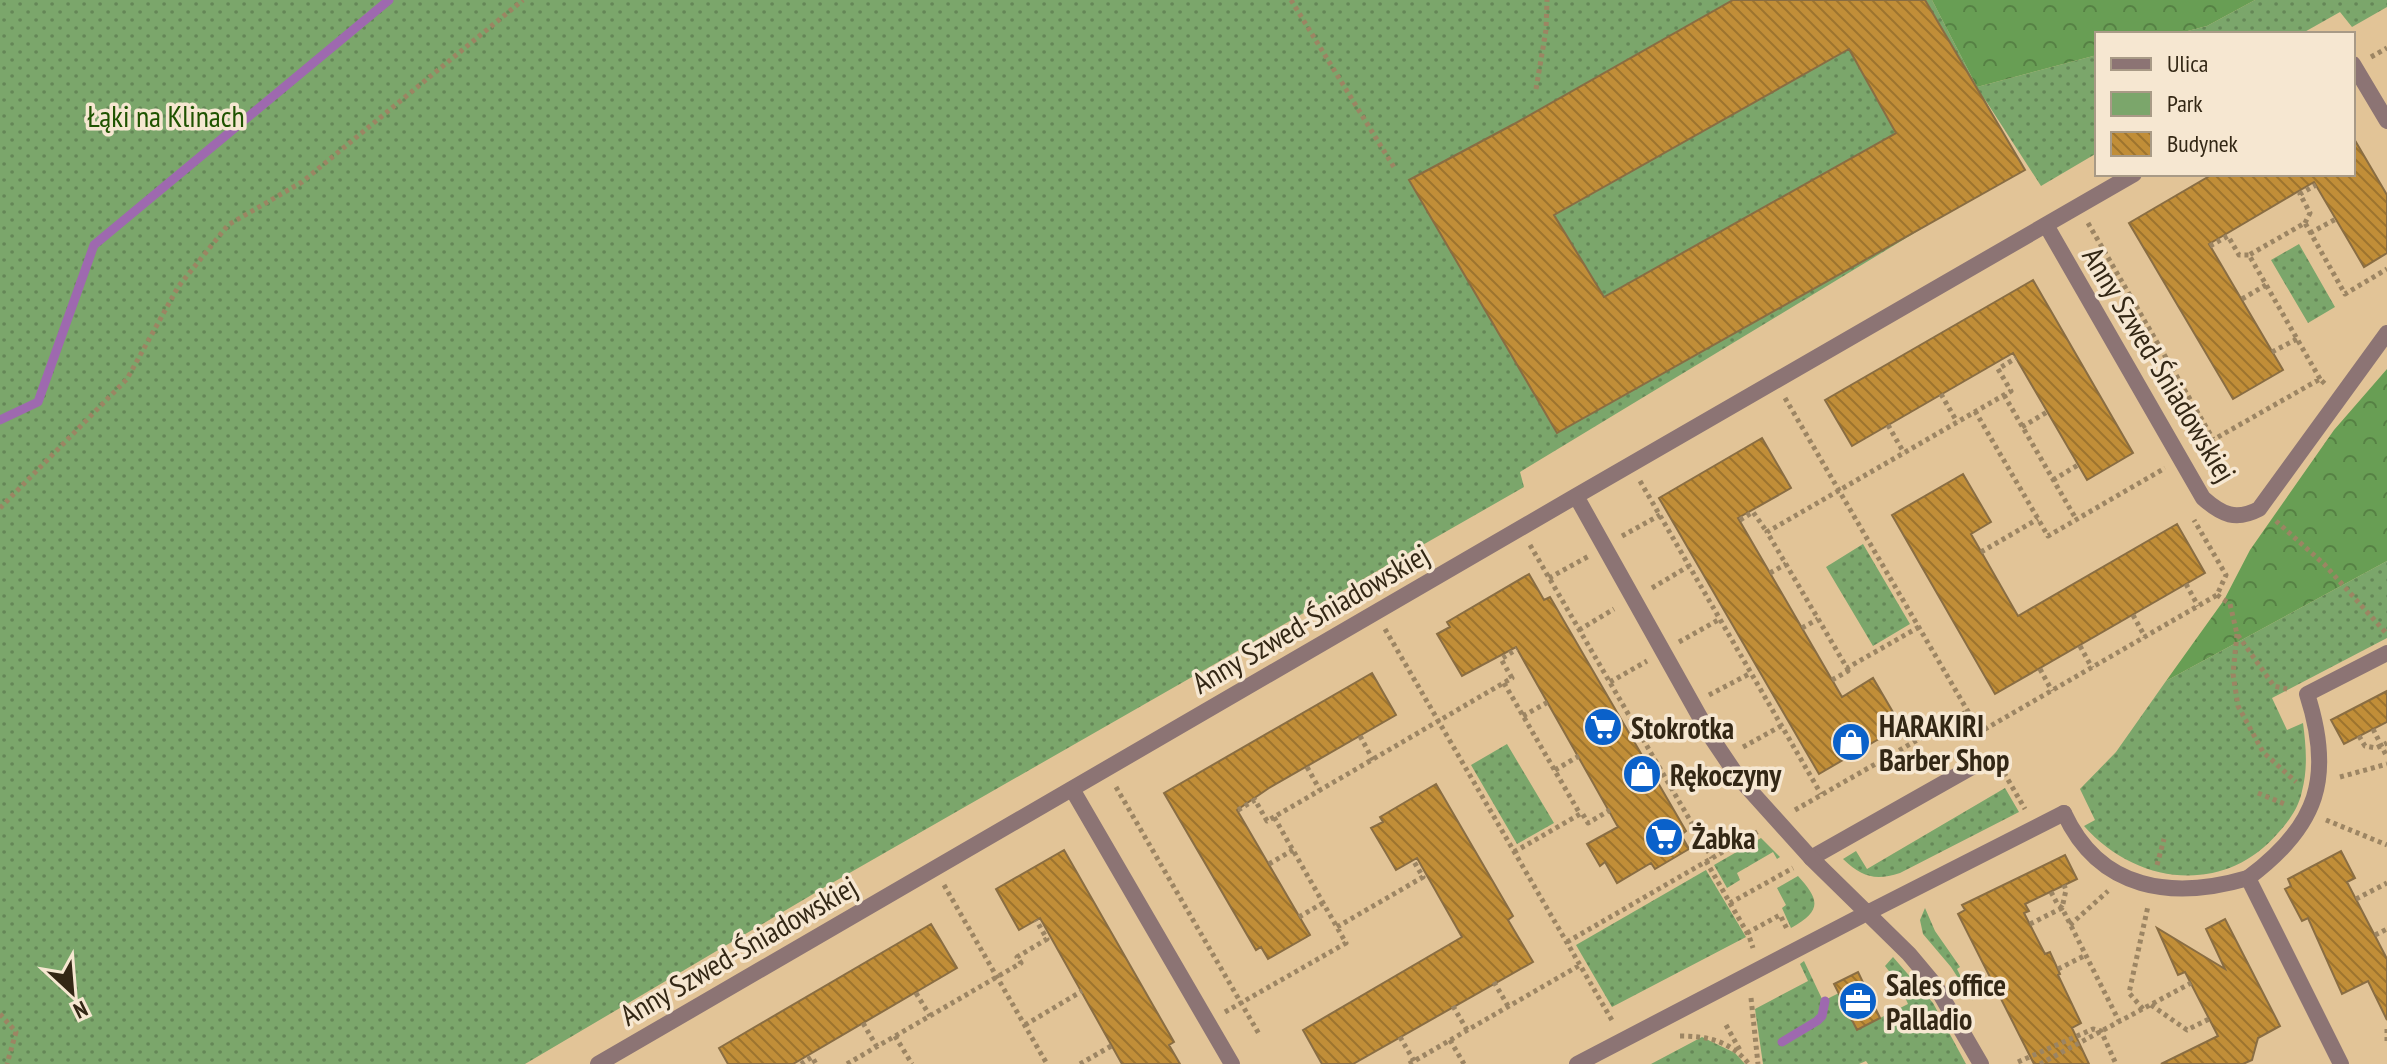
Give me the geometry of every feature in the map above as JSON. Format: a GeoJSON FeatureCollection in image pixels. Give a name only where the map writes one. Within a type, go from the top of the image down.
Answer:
{"type":"FeatureCollection","features":[{"type":"Feature","properties":{"kind":"street"},"geometry":{"type":"LineString","coordinates":[[2355,67],[2387,121]]}},
{"type":"Feature","properties":{"kind":"street","name":"Anny Szwed-Śniadowskiej"},"geometry":{"type":"LineString","coordinates":[[598,1064],[2131,176]]}},
{"type":"Feature","properties":{"kind":"street","name":"Anny Szwed-Śniadowskiej"},"geometry":{"type":"LineString","coordinates":[[2046,225],[2203,498],[2229,515],[2247,515],[2259,509],[2387,333]]}},
{"type":"Feature","properties":{"kind":"street"},"geometry":{"type":"LineString","coordinates":[[1576,496],[1711,737],[1738,777],[1811,858],[1909,954],[1935,985],[1981,1064]]}},
{"type":"Feature","properties":{"kind":"street"},"geometry":{"type":"LineString","coordinates":[[1577,1064],[2064,813],[2079,843],[2100,862],[2124,876],[2152,886],[2182,890],[2215,887],[2248,878],[2293,839],[2309,814],[2319,780],[2320,748],[2316,721],[2307,694],[2387,653]]}},
{"type":"Feature","properties":{"kind":"street"},"geometry":{"type":"LineString","coordinates":[[1811,858],[1988,761]]}},
{"type":"Feature","properties":{"kind":"street"},"geometry":{"type":"LineString","coordinates":[[1072,789],[1232,1064]]}},
{"type":"Feature","properties":{"kind":"street"},"geometry":{"type":"LineString","coordinates":[[2248,878],[2341,1064]]}},
{"type":"Feature","properties":{"kind":"path"},"geometry":{"type":"LineString","coordinates":[[0,508],[127,379],[178,287],[228,225],[302,182],[523,0]]}},
{"type":"Feature","properties":{"kind":"path"},"geometry":{"type":"LineString","coordinates":[[1291,0],[1395,169]]}},
{"type":"Feature","properties":{"kind":"path"},"geometry":{"type":"LineString","coordinates":[[1536,89],[1546,30],[1547,0]]}},
{"type":"Feature","properties":{"kind":"path"},"geometry":{"type":"LineString","coordinates":[[2210,246],[2228,236],[2239,255],[2249,255],[2305,223],[2310,213],[2300,194],[2316,185]]}},
{"type":"Feature","properties":{"kind":"path"},"geometry":{"type":"LineString","coordinates":[[2310,233],[2336,219]]}},
{"type":"Feature","properties":{"kind":"path"},"geometry":{"type":"LineString","coordinates":[[2088,223],[2213,439]]}},
{"type":"Feature","properties":{"kind":"path"},"geometry":{"type":"LineString","coordinates":[[2305,223],[2345,294],[2387,269]]}},
{"type":"Feature","properties":{"kind":"path"},"geometry":{"type":"LineString","coordinates":[[2249,255],[2326,385]]}},
{"type":"Feature","properties":{"kind":"path"},"geometry":{"type":"LineString","coordinates":[[2242,299],[2266,285]]}},
{"type":"Feature","properties":{"kind":"path"},"geometry":{"type":"LineString","coordinates":[[2272,352],[2297,339]]}},
{"type":"Feature","properties":{"kind":"path"},"geometry":{"type":"LineString","coordinates":[[1767,532],[2011,391],[1998,369],[2016,358]]}},
{"type":"Feature","properties":{"kind":"path"},"geometry":{"type":"LineString","coordinates":[[1975,411],[2048,536],[2320,379]]}},
{"type":"Feature","properties":{"kind":"path"},"geometry":{"type":"LineString","coordinates":[[1941,394],[1957,422]]}},
{"type":"Feature","properties":{"kind":"path"},"geometry":{"type":"LineString","coordinates":[[2004,395],[2076,519]]}},
{"type":"Feature","properties":{"kind":"path"},"geometry":{"type":"LineString","coordinates":[[1790,407],[1980,732],[2217,595],[2226,575],[2187,508]]}},
{"type":"Feature","properties":{"kind":"path"},"geometry":{"type":"LineString","coordinates":[[2022,427],[2047,412]]}},
{"type":"Feature","properties":{"kind":"path"},"geometry":{"type":"LineString","coordinates":[[1888,425],[1904,453]]}},
{"type":"Feature","properties":{"kind":"path"},"geometry":{"type":"LineString","coordinates":[[2053,480],[2078,465]]}},
{"type":"Feature","properties":{"kind":"path"},"geometry":{"type":"LineString","coordinates":[[2164,468],[2172,482]]}},
{"type":"Feature","properties":{"kind":"path"},"geometry":{"type":"LineString","coordinates":[[1640,481],[1821,794]]}},
{"type":"Feature","properties":{"kind":"path"},"geometry":{"type":"LineString","coordinates":[[2259,509],[2291,532],[2302,547],[2324,564],[2387,634]]}},
{"type":"Feature","properties":{"kind":"path"},"geometry":{"type":"LineString","coordinates":[[1740,520],[1753,512],[1847,668]]}},
{"type":"Feature","properties":{"kind":"path"},"geometry":{"type":"LineString","coordinates":[[1619,538],[1660,515]]}},
{"type":"Feature","properties":{"kind":"path"},"geometry":{"type":"LineString","coordinates":[[1981,552],[2038,519]]}},
{"type":"Feature","properties":{"kind":"path"},"geometry":{"type":"LineString","coordinates":[[1520,528],[1671,789],[1748,934],[1780,915],[1789,934]]}},
{"type":"Feature","properties":{"kind":"path"},"geometry":{"type":"LineString","coordinates":[[1549,578],[1590,556]]}},
{"type":"Feature","properties":{"kind":"path"},"geometry":{"type":"LineString","coordinates":[[1770,573],[1786,564]]}},
{"type":"Feature","properties":{"kind":"path"},"geometry":{"type":"LineString","coordinates":[[1649,590],[1689,566]]}},
{"type":"Feature","properties":{"kind":"path"},"geometry":{"type":"LineString","coordinates":[[2186,584],[2198,606]]}},
{"type":"Feature","properties":{"kind":"path"},"geometry":{"type":"LineString","coordinates":[[2217,595],[2230,604],[2237,634],[2233,674],[2238,706],[2263,752],[2298,784],[2302,793]]}},
{"type":"Feature","properties":{"kind":"path"},"geometry":{"type":"LineString","coordinates":[[1579,630],[1619,607]]}},
{"type":"Feature","properties":{"kind":"path"},"geometry":{"type":"LineString","coordinates":[[1375,612],[1623,1040]]}},
{"type":"Feature","properties":{"kind":"path"},"geometry":{"type":"LineString","coordinates":[[2133,615],[2145,637]]}},
{"type":"Feature","properties":{"kind":"path"},"geometry":{"type":"LineString","coordinates":[[1679,642],[1720,619]]}},
{"type":"Feature","properties":{"kind":"path"},"geometry":{"type":"LineString","coordinates":[[1802,628],[1818,619]]}},
{"type":"Feature","properties":{"kind":"path"},"geometry":{"type":"LineString","coordinates":[[1832,680],[1848,671],[1847,668],[1919,627]]}},
{"type":"Feature","properties":{"kind":"path"},"geometry":{"type":"LineString","coordinates":[[2237,634],[2274,686],[2307,694]]}},
{"type":"Feature","properties":{"kind":"path"},"geometry":{"type":"LineString","coordinates":[[2080,646],[2092,668]]}},
{"type":"Feature","properties":{"kind":"path"},"geometry":{"type":"LineString","coordinates":[[1238,810],[1255,800],[1267,821],[1373,760],[1512,678],[1501,659],[1517,649]]}},
{"type":"Feature","properties":{"kind":"path"},"geometry":{"type":"LineString","coordinates":[[1610,682],[1648,660]]}},
{"type":"Feature","properties":{"kind":"path"},"geometry":{"type":"LineString","coordinates":[[2040,669],[2052,691]]}},
{"type":"Feature","properties":{"kind":"path"},"geometry":{"type":"LineString","coordinates":[[1709,695],[1751,673]]}},
{"type":"Feature","properties":{"kind":"path"},"geometry":{"type":"LineString","coordinates":[[1504,683],[1580,814],[1588,823],[1610,810]]}},
{"type":"Feature","properties":{"kind":"path"},"geometry":{"type":"LineString","coordinates":[[1523,716],[1548,702]]}},
{"type":"Feature","properties":{"kind":"path"},"geometry":{"type":"LineString","coordinates":[[1566,942],[1968,711]]}},
{"type":"Feature","properties":{"kind":"path"},"geometry":{"type":"LineString","coordinates":[[1640,736],[1678,715]]}},
{"type":"Feature","properties":{"kind":"path"},"geometry":{"type":"LineString","coordinates":[[1742,747],[1781,726]]}},
{"type":"Feature","properties":{"kind":"path"},"geometry":{"type":"LineString","coordinates":[[2373,729],[2384,744],[2387,757]]}},
{"type":"Feature","properties":{"kind":"path"},"geometry":{"type":"LineString","coordinates":[[1360,736],[1373,760]]}},
{"type":"Feature","properties":{"kind":"path"},"geometry":{"type":"LineString","coordinates":[[2359,736],[2365,746],[2376,748],[2384,744]]}},
{"type":"Feature","properties":{"kind":"path"},"geometry":{"type":"LineString","coordinates":[[1555,770],[1579,756]]}},
{"type":"Feature","properties":{"kind":"path"},"geometry":{"type":"LineString","coordinates":[[1988,761],[2036,828]]}},
{"type":"Feature","properties":{"kind":"path"},"geometry":{"type":"LineString","coordinates":[[2341,777],[2387,764]]}},
{"type":"Feature","properties":{"kind":"path"},"geometry":{"type":"LineString","coordinates":[[1307,767],[1320,790]]}},
{"type":"Feature","properties":{"kind":"path"},"geometry":{"type":"LineString","coordinates":[[1671,789],[1710,767]]}},
{"type":"Feature","properties":{"kind":"path"},"geometry":{"type":"LineString","coordinates":[[1116,787],[1259,1034]]}},
{"type":"Feature","properties":{"kind":"path"},"geometry":{"type":"LineString","coordinates":[[1514,852],[1580,814]]}},
{"type":"Feature","properties":{"kind":"path"},"geometry":{"type":"LineString","coordinates":[[1207,1022],[1346,943],[1274,817]]}},
{"type":"Feature","properties":{"kind":"path"},"geometry":{"type":"LineString","coordinates":[[2359,834],[2387,845]]}},
{"type":"Feature","properties":{"kind":"path"},"geometry":{"type":"LineString","coordinates":[[1269,864],[1293,850]]}},
{"type":"Feature","properties":{"kind":"path"},"geometry":{"type":"LineString","coordinates":[[1730,903],[1811,858]]}},
{"type":"Feature","properties":{"kind":"path"},"geometry":{"type":"LineString","coordinates":[[1337,927],[1423,877],[1413,860]]}},
{"type":"Feature","properties":{"kind":"path"},"geometry":{"type":"LineString","coordinates":[[934,868],[1047,1064]]}},
{"type":"Feature","properties":{"kind":"path"},"geometry":{"type":"LineString","coordinates":[[2356,899],[2387,883]]}},
{"type":"Feature","properties":{"kind":"path"},"geometry":{"type":"LineString","coordinates":[[2062,908],[2066,890],[2064,885]]}},
{"type":"Feature","properties":{"kind":"path"},"geometry":{"type":"LineString","coordinates":[[2051,892],[2119,1022]]}},
{"type":"Feature","properties":{"kind":"path"},"geometry":{"type":"LineString","coordinates":[[2070,925],[2104,894]]}},
{"type":"Feature","properties":{"kind":"path"},"geometry":{"type":"LineString","coordinates":[[1299,917],[1323,903]]}},
{"type":"Feature","properties":{"kind":"path"},"geometry":{"type":"LineString","coordinates":[[2030,924],[2062,908]]}},
{"type":"Feature","properties":{"kind":"path"},"geometry":{"type":"LineString","coordinates":[[847,1064],[1021,963],[1017,957],[1047,939],[1036,920]]}},
{"type":"Feature","properties":{"kind":"path"},"geometry":{"type":"LineString","coordinates":[[2375,935],[2387,929]]}},
{"type":"Feature","properties":{"kind":"path"},"geometry":{"type":"LineString","coordinates":[[2142,935],[2129,993],[2143,1009]]}},
{"type":"Feature","properties":{"kind":"path"},"geometry":{"type":"LineString","coordinates":[[2058,969],[2086,955]]}},
{"type":"Feature","properties":{"kind":"path"},"geometry":{"type":"LineString","coordinates":[[1400,1037],[1412,1063],[1580,965]]}},
{"type":"Feature","properties":{"kind":"path"},"geometry":{"type":"LineString","coordinates":[[1494,982],[1508,1006]]}},
{"type":"Feature","properties":{"kind":"path"},"geometry":{"type":"LineString","coordinates":[[2040,1064],[2191,983]]}},
{"type":"Feature","properties":{"kind":"path"},"geometry":{"type":"LineString","coordinates":[[1025,1025],[1082,991]]}},
{"type":"Feature","properties":{"kind":"path"},"geometry":{"type":"LineString","coordinates":[[916,993],[930,1016]]}},
{"type":"Feature","properties":{"kind":"path"},"geometry":{"type":"LineString","coordinates":[[2151,1005],[2187,1030],[2209,1019]]}},
{"type":"Feature","properties":{"kind":"path"},"geometry":{"type":"LineString","coordinates":[[1453,1006],[1467,1030]]}},
{"type":"Feature","properties":{"kind":"path"},"geometry":{"type":"LineString","coordinates":[[1750,1011],[1758,1064]]}},
{"type":"Feature","properties":{"kind":"path"},"geometry":{"type":"LineString","coordinates":[[0,1014],[16,1032],[7,1064]]}},
{"type":"Feature","properties":{"kind":"path"},"geometry":{"type":"LineString","coordinates":[[863,1023],[877,1047]]}},
{"type":"Feature","properties":{"kind":"path"},"geometry":{"type":"LineString","coordinates":[[1726,1025],[1743,1057]]}},
{"type":"Feature","properties":{"kind":"path"},"geometry":{"type":"LineString","coordinates":[[2018,1062],[2093,1029],[2101,1031]]}},
{"type":"Feature","properties":{"kind":"path"},"geometry":{"type":"LineString","coordinates":[[2387,1029],[2387,1042]]}},
{"type":"Feature","properties":{"kind":"path"},"geometry":{"type":"LineString","coordinates":[[2101,1031],[2116,1064]]}},
{"type":"Feature","properties":{"kind":"path"},"geometry":{"type":"LineString","coordinates":[[895,1036],[912,1064]]}},
{"type":"Feature","properties":{"kind":"path"},"geometry":{"type":"LineString","coordinates":[[1674,1036],[1705,1036],[1729,1045],[1749,1064]]}},
{"type":"Feature","properties":{"kind":"path"},"geometry":{"type":"LineString","coordinates":[[1450,1040],[1464,1064]]}},
{"type":"Feature","properties":{"kind":"path"},"geometry":{"type":"LineString","coordinates":[[1080,1064],[1113,1045]]}},
{"type":"Feature","properties":{"kind":"path"},"geometry":{"type":"LineString","coordinates":[[801,1064],[812,1057],[816,1064]]}},
{"type":"Feature","properties":{"kind":"green space","name":"Łąki na Klinach"},"geometry":{"type":"Polygon","coordinates":[[[0,0],[1932,0],[1977,87],[2095,56],[2095,154],[2041,186],[1984,98],[2020,169],[1520,472],[1524,487],[825,887],[525,1064],[0,1064],[0,0]]]}},
{"type":"Feature","properties":{"kind":"green space"},"geometry":{"type":"Polygon","coordinates":[[[1932,0],[2255,0],[2207,26],[2184,32],[2095,32],[2095,56],[1977,87],[1932,0]]]}},
{"type":"Feature","properties":{"kind":"green space"},"geometry":{"type":"Polygon","coordinates":[[[2255,0],[2387,0],[2387,7],[2352,27],[2340,12],[2305,32],[2184,32],[2207,26],[2255,0]]]}},
{"type":"Feature","properties":{"kind":"green space"},"geometry":{"type":"Polygon","coordinates":[[[2299,244],[2335,307],[2308,323],[2271,260],[2299,244]]]}},
{"type":"Feature","properties":{"kind":"green space"},"geometry":{"type":"Polygon","coordinates":[[[2387,369],[2387,561],[2166,681],[2224,600],[2250,550],[2334,430],[2387,369]]]}},
{"type":"Feature","properties":{"kind":"green space"},"geometry":{"type":"Polygon","coordinates":[[[1863,544],[1910,624],[1873,646],[1826,567],[1863,544]]]}},
{"type":"Feature","properties":{"kind":"green space"},"geometry":{"type":"Polygon","coordinates":[[[2387,561],[2387,638],[2272,698],[2287,730],[2303,723],[2305,774],[2301,797],[2293,814],[2256,853],[2232,867],[2207,874],[2180,875],[2154,871],[2129,861],[2105,846],[2084,826],[2095,820],[2080,789],[2116,752],[2166,681],[2387,561]]]}},
{"type":"Feature","properties":{"kind":"green space"},"geometry":{"type":"Polygon","coordinates":[[[1507,744],[1554,823],[1517,844],[1471,765],[1507,744]]]}},
{"type":"Feature","properties":{"kind":"green space"},"geometry":{"type":"Polygon","coordinates":[[[2005,788],[2019,812],[1900,873],[1869,876],[1843,859],[1856,851],[1867,869],[2005,788]]]}},
{"type":"Feature","properties":{"kind":"green space"},"geometry":{"type":"Polygon","coordinates":[[[1761,838],[1780,857],[1777,859],[1773,852],[1737,873],[1740,880],[1727,888],[1714,865],[1761,838]]]}},
{"type":"Feature","properties":{"kind":"green space"},"geometry":{"type":"Polygon","coordinates":[[[1706,870],[1746,937],[1612,1007],[1576,945],[1706,870]]]}},
{"type":"Feature","properties":{"kind":"green space"},"geometry":{"type":"Polygon","coordinates":[[[1798,876],[1811,892],[1814,905],[1808,916],[1791,928],[1782,908],[1786,905],[1777,888],[1798,876]]]}},
{"type":"Feature","properties":{"kind":"green space"},"geometry":{"type":"Polygon","coordinates":[[[1925,908],[1935,931],[1960,967],[1957,969],[1973,1001],[1951,967],[1923,934],[1920,920],[1925,908]]]}},
{"type":"Feature","properties":{"kind":"green space"},"geometry":{"type":"Polygon","coordinates":[[[1893,957],[1933,1003],[1966,1064],[1868,1064],[1866,1061],[1859,1064],[1763,1064],[1755,1009],[1808,981],[1800,964],[1804,961],[1823,1001],[1839,993],[1858,1029],[1908,1004],[1899,984],[1885,966],[1893,957]]]}},
{"type":"Feature","properties":{"kind":"green space"},"geometry":{"type":"Polygon","coordinates":[[[1702,1037],[1735,1053],[1745,1064],[1651,1064],[1702,1037]]]}},
{"type":"Feature","properties":{"kind":"building"},"geometry":{"type":"Polygon","coordinates":[[[1733,0],[1925,0],[2025,170],[1557,433],[1409,180],[1733,0]],[[1849,49],[1554,215],[1604,297],[1896,133],[1849,49]]]}},
{"type":"Feature","properties":{"kind":"building"},"geometry":{"type":"Polygon","coordinates":[[[2355,140],[2387,195],[2387,253],[2364,267],[2314,182],[2209,244],[2283,370],[2233,399],[2129,223],[2210,176],[2355,176],[2355,140]]]}},
{"type":"Feature","properties":{"kind":"building"},"geometry":{"type":"Polygon","coordinates":[[[2033,280],[2133,453],[2087,480],[2013,353],[1852,446],[1825,400],[2033,280]]]}},
{"type":"Feature","properties":{"kind":"building"},"geometry":{"type":"Polygon","coordinates":[[[1762,438],[1791,488],[1738,518],[1842,697],[1873,678],[1901,726],[1819,774],[1659,498],[1762,438]]]}},
{"type":"Feature","properties":{"kind":"building"},"geometry":{"type":"Polygon","coordinates":[[[1963,474],[1991,522],[1971,534],[2018,616],[2177,524],[2205,573],[1995,694],[1892,515],[1963,474]]]}},
{"type":"Feature","properties":{"kind":"building"},"geometry":{"type":"Polygon","coordinates":[[[1529,574],[1544,600],[1550,597],[1686,831],[1681,835],[1689,849],[1655,869],[1651,863],[1617,883],[1605,862],[1600,866],[1587,844],[1618,827],[1516,647],[1462,676],[1437,634],[1450,627],[1447,622],[1529,574]]]}},
{"type":"Feature","properties":{"kind":"building"},"geometry":{"type":"Polygon","coordinates":[[[1372,673],[1396,715],[1269,788],[1237,810],[1310,935],[1268,959],[1261,947],[1256,950],[1164,793],[1372,673]]]}},
{"type":"Feature","properties":{"kind":"building"},"geometry":{"type":"Polygon","coordinates":[[[2387,691],[2387,722],[2344,744],[2331,720],[2387,691]]]}},
{"type":"Feature","properties":{"kind":"building"},"geometry":{"type":"Polygon","coordinates":[[[1436,784],[1513,916],[1508,920],[1533,962],[1353,1064],[1322,1064],[1303,1030],[1462,937],[1417,858],[1396,870],[1371,828],[1383,822],[1380,817],[1436,784]]]}},
{"type":"Feature","properties":{"kind":"building"},"geometry":{"type":"Polygon","coordinates":[[[1064,850],[1174,1042],[1169,1045],[1180,1064],[1122,1064],[1040,918],[1019,930],[996,889],[1064,850]]]}},
{"type":"Feature","properties":{"kind":"building"},"geometry":{"type":"Polygon","coordinates":[[[2341,851],[2355,878],[2347,882],[2387,959],[2387,1020],[2368,981],[2342,994],[2308,918],[2302,921],[2285,889],[2291,886],[2288,879],[2341,851]]]}},
{"type":"Feature","properties":{"kind":"building"},"geometry":{"type":"Polygon","coordinates":[[[2065,855],[2077,879],[2025,904],[2029,911],[2024,913],[2045,954],[2050,952],[2060,974],[2081,1023],[2072,1028],[2089,1064],[2034,1064],[1958,914],[1965,910],[1962,905],[2065,855]]]}},
{"type":"Feature","properties":{"kind":"building"},"geometry":{"type":"Polygon","coordinates":[[[2225,919],[2280,1026],[2258,1038],[2252,1060],[2243,1064],[2161,1064],[2218,1036],[2185,972],[2178,975],[2157,928],[2225,969],[2206,929],[2225,919]]]}},
{"type":"Feature","properties":{"kind":"building"},"geometry":{"type":"Polygon","coordinates":[[[931,924],[957,968],[793,1064],[728,1064],[719,1048],[931,924]]]}},
{"type":"Feature","properties":{"kind":"building","name":"Sales office Palladio"},"geometry":{"type":"Polygon","coordinates":[[[1858,972],[1880,1018],[1857,1030],[1834,984],[1858,972]]]}},
{"type":"Feature","properties":{"kind":"waterway"},"geometry":{"type":"LineString","coordinates":[[0,420],[38,402],[94,245],[389,0]]}},
{"type":"Feature","properties":{"kind":"waterway"},"geometry":{"type":"LineString","coordinates":[[1782,1042],[1817,1021],[1822,1016],[1825,1001]]}},
{"type":"Feature","properties":{"kind":"place","name":"Stokrotka"},"geometry":{"type":"Point","coordinates":[1603,727]}},
{"type":"Feature","properties":{"kind":"place","name":"HARAKIRI Barber Shop"},"geometry":{"type":"Point","coordinates":[1851,742]}},
{"type":"Feature","properties":{"kind":"place","name":"Rękoczyny"},"geometry":{"type":"Point","coordinates":[1642,774]}},
{"type":"Feature","properties":{"kind":"place","name":"Żabka"},"geometry":{"type":"Point","coordinates":[1664,837]}},
{"type":"Feature","properties":{"kind":"place","name":"Sales office Palladio"},"geometry":{"type":"Point","coordinates":[1858,1001]}}]}
